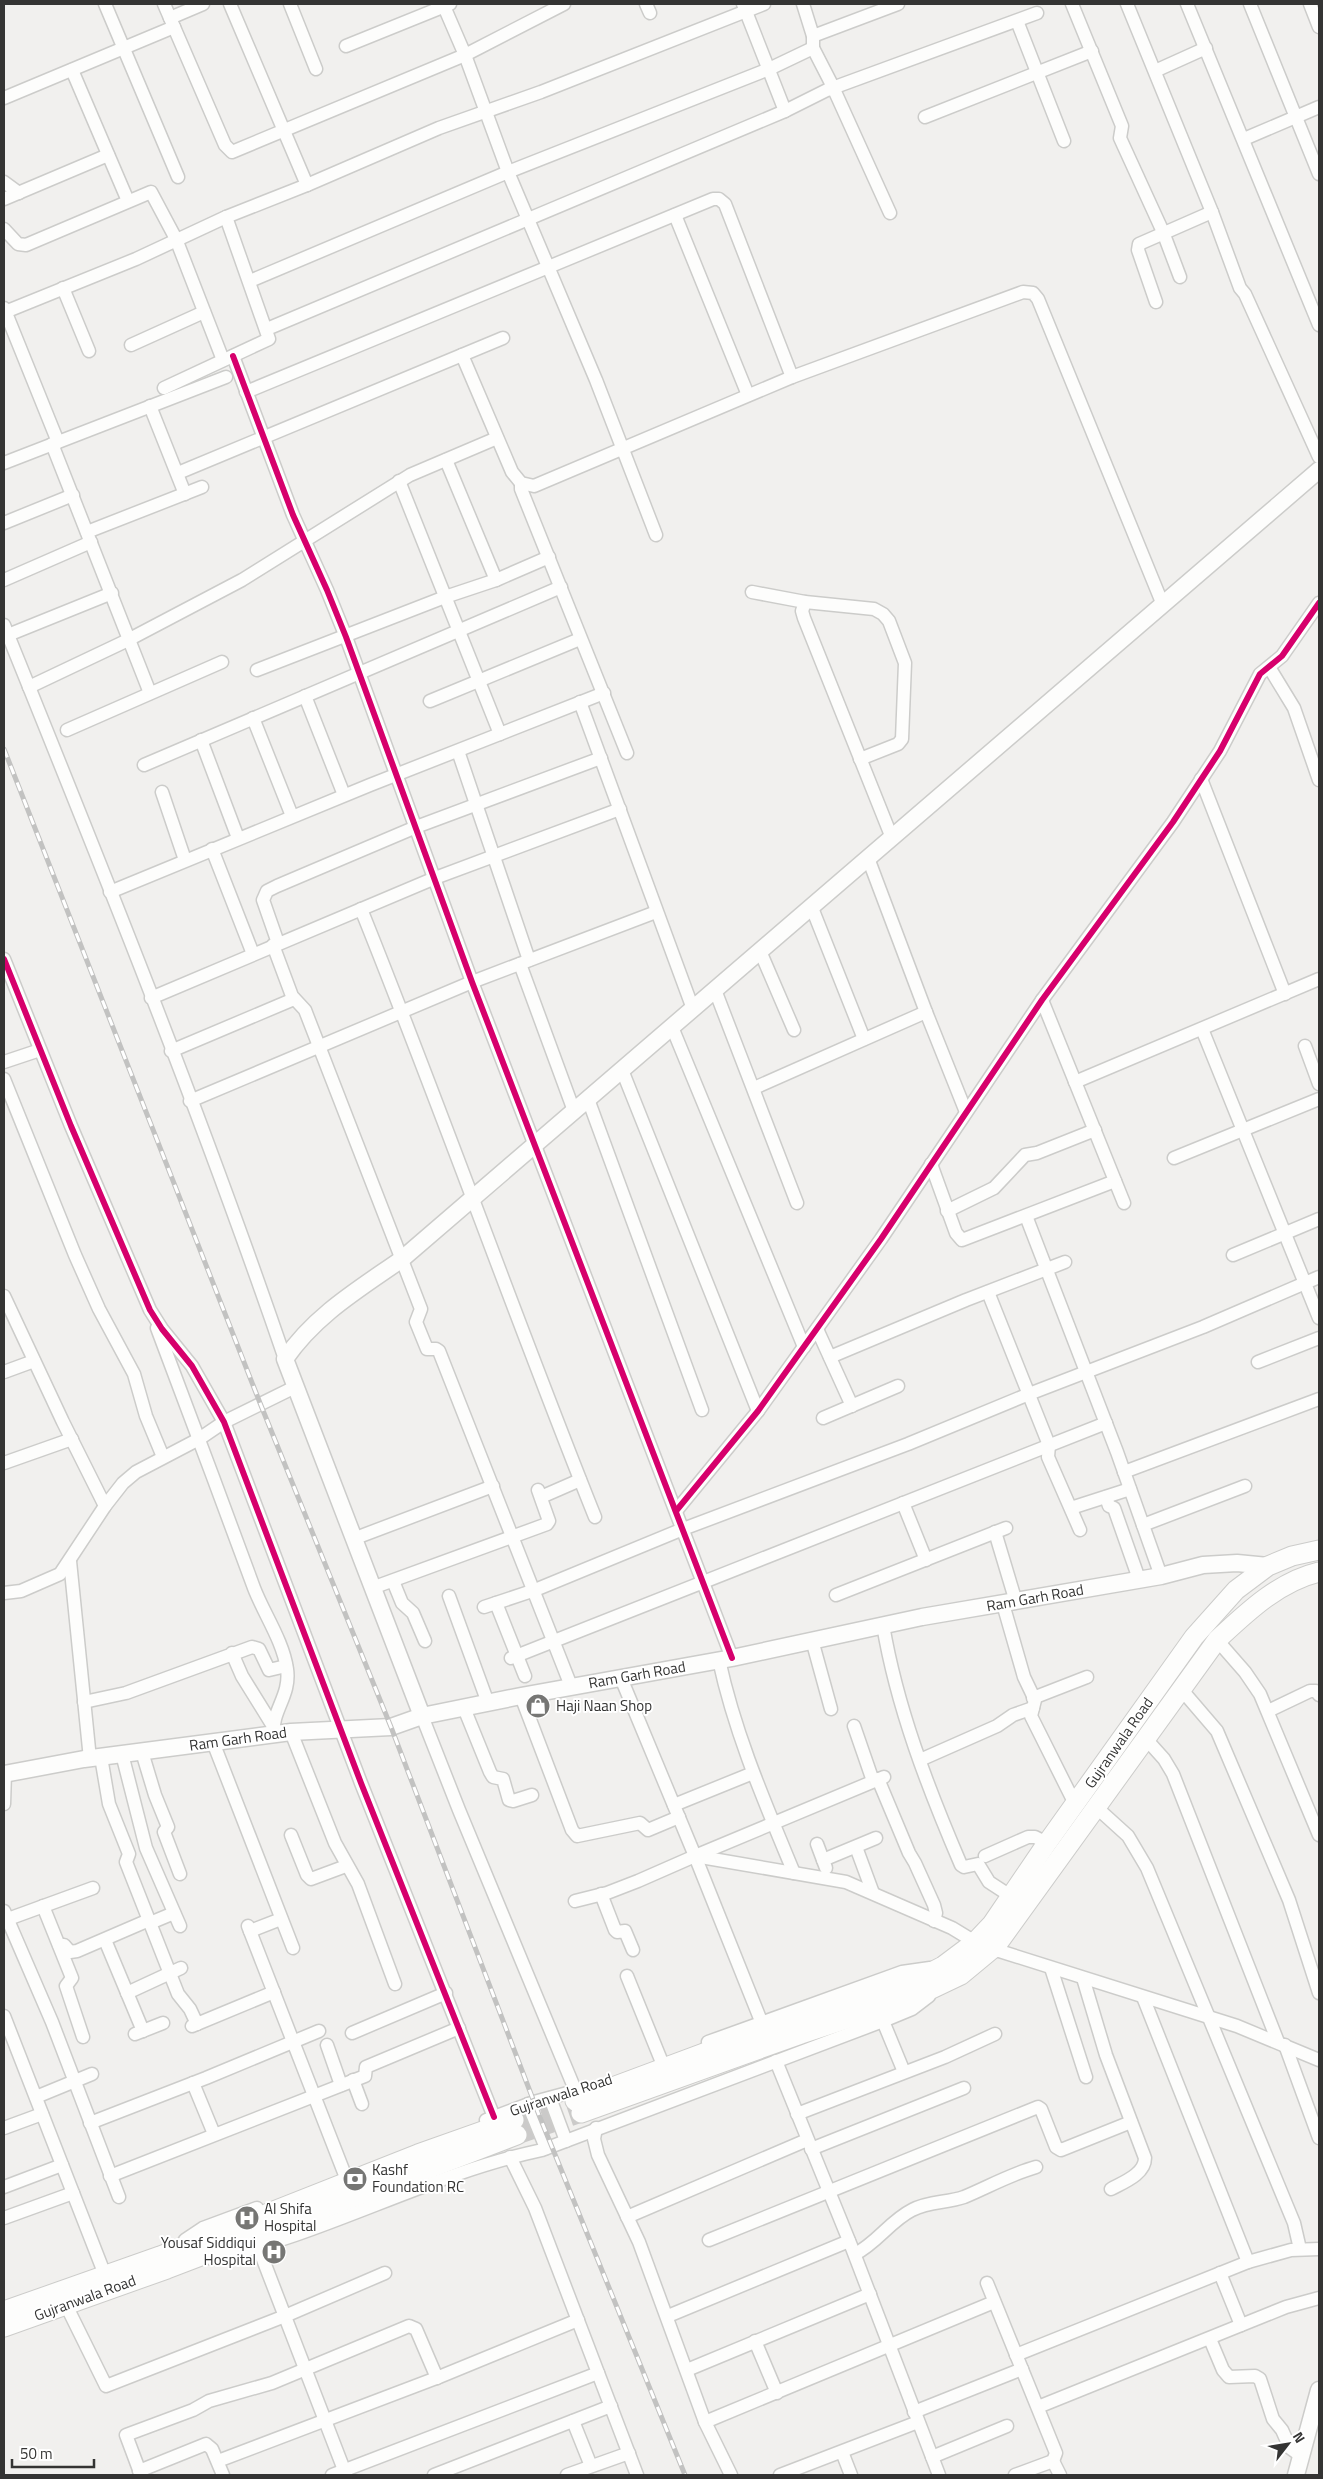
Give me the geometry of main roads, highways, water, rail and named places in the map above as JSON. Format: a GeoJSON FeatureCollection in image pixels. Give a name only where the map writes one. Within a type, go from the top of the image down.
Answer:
{"type":"FeatureCollection","features":[{"type":"Feature","properties":{"kind":"highway","name":"Gujranwala Road"},"geometry":{"type":"LineString","coordinates":[[577,2102],[771,2028],[910,1983],[945,1974],[962,1974],[993,1949],[1096,1807],[1194,1637],[1236,1590],[1268,1566],[1292,1556],[1319,1550]]}},
{"type":"Feature","properties":{"kind":"highway","name":"Gujranwala Road"},"geometry":{"type":"LineString","coordinates":[[945,1974],[992,1924],[1075,1804],[1134,1744],[1181,1689],[1217,1640],[1251,1608],[1282,1586],[1303,1576],[1319,1572]]}},
{"type":"Feature","properties":{"kind":"highway","name":"Gujranwala Road"},"geometry":{"type":"LineString","coordinates":[[4,2327],[66,2305],[163,2263],[515,2128]]}},
{"type":"Feature","properties":{"kind":"highway","name":"Gujranwala Road"},"geometry":{"type":"LineString","coordinates":[[4,2311],[105,2275],[163,2263]]}},
{"type":"Feature","properties":{"kind":"main road"},"geometry":{"type":"LineString","coordinates":[[422,1716],[285,1359],[299,1339],[328,1311],[402,1260],[1319,470]]}},
{"type":"Feature","properties":{"kind":"main road","name":"Ram Garh Road"},"geometry":{"type":"LineString","coordinates":[[4,1773],[213,1742],[273,1730],[291,1732],[391,1727],[422,1716],[571,1686],[725,1659],[883,1625],[1161,1576],[1203,1565],[1236,1563],[1268,1566]]}},
{"type":"Feature","properties":{"kind":"main road"},"geometry":{"type":"LineString","coordinates":[[1296,2475],[1319,2390]]}},
{"type":"Feature","properties":{"kind":"tunnel"},"geometry":{"type":"LineString","coordinates":[[514,2120],[575,2101]]}},
{"type":"Feature","properties":{"kind":"tunnel"},"geometry":{"type":"LineString","coordinates":[[517,2135],[581,2113]]}},
{"type":"Feature","properties":{"kind":"railway"},"geometry":{"type":"LineString","coordinates":[[4,749],[260,1403],[391,1727],[539,2115],[685,2475]]}},
{"type":"Feature","properties":{"kind":"place","name":"Haji Naan Shop"},"geometry":{"type":"Point","coordinates":[538,1706]}},
{"type":"Feature","properties":{"kind":"place","name":"Kashf Foundation RC"},"geometry":{"type":"Point","coordinates":[355,2179]}},
{"type":"Feature","properties":{"kind":"place","name":"Al Shifa Hospital"},"geometry":{"type":"Point","coordinates":[247,2218]}},
{"type":"Feature","properties":{"kind":"place","name":"Yousaf Siddiqui Hospital"},"geometry":{"type":"Point","coordinates":[274,2252]}}]}
